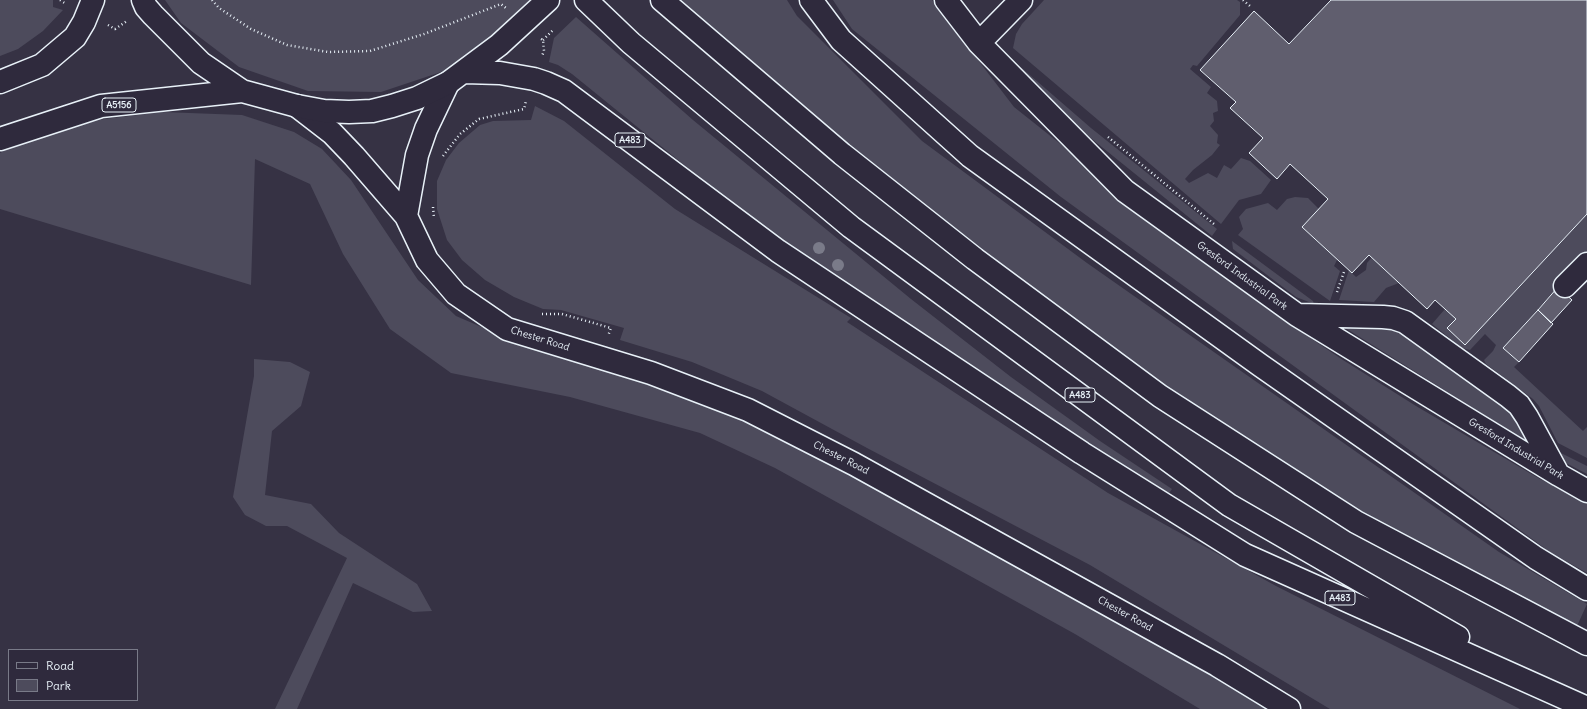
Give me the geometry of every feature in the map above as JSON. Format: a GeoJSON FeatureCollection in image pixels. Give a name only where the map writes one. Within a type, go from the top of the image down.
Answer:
{"type":"FeatureCollection","features":[{"type":"Feature","properties":{"kind":"main road"},"geometry":{"type":"LineString","coordinates":[[0,82],[42,65],[75,37],[84,22],[93,0]]}},
{"type":"Feature","properties":{"kind":"main road"},"geometry":{"type":"LineString","coordinates":[[140,2],[201,63],[242,91],[298,106],[324,111],[349,112],[392,106],[417,98],[456,78],[499,46],[548,0]]}},
{"type":"Feature","properties":{"kind":"main road","name":"A483"},"geometry":{"type":"LineString","coordinates":[[586,0],[631,43],[851,227],[1229,506],[1563,697]]}},
{"type":"Feature","properties":{"kind":"main road"},"geometry":{"type":"LineString","coordinates":[[811,0],[841,40],[970,156],[1260,366],[1536,558],[1587,589]]}},
{"type":"Feature","properties":{"kind":"main road","name":"Gresford Industrial Park"},"geometry":{"type":"LineString","coordinates":[[946,0],[979,43],[1125,191],[1297,315],[1587,491]]}},
{"type":"Feature","properties":{"kind":"main road"},"geometry":{"type":"LineString","coordinates":[[979,43],[1021,0]]}},
{"type":"Feature","properties":{"kind":"main road"},"geometry":{"type":"LineString","coordinates":[[663,1],[842,154],[975,259],[1160,396],[1356,522],[1587,644]]}},
{"type":"Feature","properties":{"kind":"main road","name":"A483"},"geometry":{"type":"LineString","coordinates":[[456,78],[500,73],[534,79],[546,83],[569,95],[778,251],[1082,452],[1245,555],[1587,708]]}},
{"type":"Feature","properties":{"kind":"main road"},"geometry":{"type":"LineString","coordinates":[[406,216],[417,155],[426,129],[456,78]]}},
{"type":"Feature","properties":{"kind":"main road","name":"A5156"},"geometry":{"type":"LineString","coordinates":[[0,139],[101,106],[242,91]]}},
{"type":"Feature","properties":{"kind":"main road","name":"Chester Road"},"geometry":{"type":"LineString","coordinates":[[298,106],[332,133],[406,216],[427,260],[456,294],[506,329],[651,373],[748,410],[840,457],[1210,661],[1289,709]]}},
{"type":"Feature","properties":{"kind":"main road"},"geometry":{"type":"LineString","coordinates":[[1565,286],[1587,264]]}},
{"type":"Feature","properties":{"kind":"main road"},"geometry":{"type":"LineString","coordinates":[[1297,315],[1383,317],[1393,318],[1405,322],[1519,405],[1559,475]]}},
{"type":"Feature","properties":{"kind":"path"},"geometry":{"type":"LineString","coordinates":[[212,0],[219,8],[251,30],[287,45],[328,52],[370,51],[424,34],[501,4],[543,40],[544,51],[524,110],[479,120],[460,134],[442,157]]}},
{"type":"Feature","properties":{"kind":"path"},"geometry":{"type":"LineString","coordinates":[[1243,0],[1250,6]]}},
{"type":"Feature","properties":{"kind":"path"},"geometry":{"type":"LineString","coordinates":[[1107,137],[1218,227]]}},
{"type":"Feature","properties":{"kind":"path"},"geometry":{"type":"LineString","coordinates":[[433,202],[435,223]]}},
{"type":"Feature","properties":{"kind":"path"},"geometry":{"type":"LineString","coordinates":[[1336,297],[1344,272]]}},
{"type":"Feature","properties":{"kind":"path"},"geometry":{"type":"LineString","coordinates":[[540,314],[562,314],[611,328],[602,358]]}},
{"type":"Feature","properties":{"kind":"green space"},"geometry":{"type":"Polygon","coordinates":[[[0,0],[53,0],[53,7],[63,10],[43,31],[18,49],[0,56],[0,0]]]}},
{"type":"Feature","properties":{"kind":"green space"},"geometry":{"type":"Polygon","coordinates":[[[165,0],[536,0],[511,23],[450,69],[381,92],[308,91],[239,67],[181,23],[165,0]]]}},
{"type":"Feature","properties":{"kind":"green space"},"geometry":{"type":"Polygon","coordinates":[[[679,0],[787,0],[797,16],[922,141],[1087,263],[1499,552],[1587,604],[1577,626],[1426,551],[1266,452],[1139,369],[834,135],[679,0]]]}},
{"type":"Feature","properties":{"kind":"green space"},"geometry":{"type":"Polygon","coordinates":[[[833,0],[932,0],[1014,107],[1252,296],[1343,360],[1416,406],[1540,479],[1587,502],[1587,573],[1550,552],[1061,197],[852,29],[833,0]]]}},
{"type":"Feature","properties":{"kind":"green space"},"geometry":{"type":"Polygon","coordinates":[[[1044,0],[1237,0],[1240,2],[1240,15],[1197,66],[1193,65],[1190,69],[1211,87],[1207,93],[1217,101],[1218,111],[1213,113],[1214,121],[1210,126],[1218,135],[1217,143],[1220,145],[1212,155],[1193,170],[1185,179],[1189,183],[1208,173],[1217,178],[1224,165],[1231,169],[1241,158],[1250,161],[1271,180],[1261,194],[1239,200],[1221,224],[1013,48],[1016,34],[1022,24],[1044,0]]]}},
{"type":"Feature","properties":{"kind":"green space"},"geometry":{"type":"Polygon","coordinates":[[[576,17],[693,120],[911,299],[1011,377],[1100,441],[1172,489],[1165,499],[773,237],[572,74],[558,65],[549,62],[554,38],[576,17]]]}},
{"type":"Feature","properties":{"kind":"green space"},"geometry":{"type":"Polygon","coordinates":[[[1016,63],[1091,128],[1217,229],[1212,236],[1082,131],[1028,83],[1019,71],[1016,63]]]}},
{"type":"Feature","properties":{"kind":"green space"},"geometry":{"type":"Polygon","coordinates":[[[535,106],[564,121],[675,209],[851,318],[847,322],[1108,493],[1276,586],[1520,709],[1330,709],[1090,565],[762,391],[692,362],[620,340],[624,328],[561,310],[543,309],[514,297],[485,280],[462,260],[447,240],[437,209],[437,181],[446,160],[459,143],[480,125],[493,121],[531,120],[535,106]]]}},
{"type":"Feature","properties":{"kind":"green space"},"geometry":{"type":"Polygon","coordinates":[[[163,112],[242,115],[294,132],[322,149],[351,180],[418,280],[456,316],[500,335],[540,345],[538,351],[615,372],[689,399],[751,424],[800,448],[1085,599],[1269,709],[1200,709],[1075,634],[775,468],[700,433],[570,397],[451,373],[390,329],[343,254],[310,184],[255,159],[251,285],[0,209],[0,153],[32,137],[104,119],[163,112]]]}},
{"type":"Feature","properties":{"kind":"green space"},"geometry":{"type":"Polygon","coordinates":[[[1295,197],[1308,198],[1319,209],[1337,260],[1334,266],[1340,271],[1330,301],[1238,235],[1243,229],[1239,217],[1246,209],[1268,203],[1277,210],[1287,199],[1295,197]]]}},
{"type":"Feature","properties":{"kind":"green space"},"geometry":{"type":"Polygon","coordinates":[[[1587,214],[1587,260],[1558,287],[1503,348],[1519,362],[1514,367],[1583,431],[1587,427],[1587,458],[1558,443],[1539,406],[1533,399],[1486,364],[1484,360],[1493,351],[1496,345],[1485,334],[1470,350],[1462,348],[1432,324],[1445,309],[1456,319],[1448,328],[1465,344],[1587,214]]]}},
{"type":"Feature","properties":{"kind":"green space"},"geometry":{"type":"Polygon","coordinates":[[[1232,241],[1313,301],[1314,304],[1296,297],[1233,249],[1232,241]]]}},
{"type":"Feature","properties":{"kind":"green space"},"geometry":{"type":"Polygon","coordinates":[[[1372,257],[1399,283],[1386,288],[1374,302],[1339,300],[1349,270],[1356,277],[1366,270],[1367,263],[1372,257]]]}},
{"type":"Feature","properties":{"kind":"green space"},"geometry":{"type":"Polygon","coordinates":[[[1393,325],[1514,409],[1528,440],[1526,441],[1342,326],[1393,325]]]}},
{"type":"Feature","properties":{"kind":"green space"},"geometry":{"type":"Polygon","coordinates":[[[254,359],[290,362],[310,372],[301,406],[272,431],[265,495],[311,504],[339,533],[417,584],[432,611],[413,612],[353,583],[297,709],[275,709],[347,558],[287,526],[266,526],[245,515],[233,497],[254,376],[254,359]]]}},
{"type":"Feature","properties":{"kind":"green space"},"geometry":{"type":"Polygon","coordinates":[[[1553,449],[1587,466],[1587,474],[1560,460],[1553,449]]]}},
{"type":"Feature","properties":{"kind":"building"},"geometry":{"type":"Polygon","coordinates":[[[1331,0],[1587,0],[1587,214],[1465,345],[1447,328],[1456,319],[1435,300],[1427,309],[1369,255],[1352,273],[1302,227],[1328,199],[1290,164],[1277,179],[1249,153],[1263,138],[1230,108],[1236,102],[1200,70],[1254,11],[1289,44],[1331,0]]]}},
{"type":"Feature","properties":{"kind":"building"},"geometry":{"type":"Polygon","coordinates":[[[1558,287],[1572,300],[1551,323],[1538,310],[1558,287]]]}},
{"type":"Feature","properties":{"kind":"building"},"geometry":{"type":"Polygon","coordinates":[[[1538,310],[1553,324],[1519,362],[1503,348],[1538,310]]]}}]}
